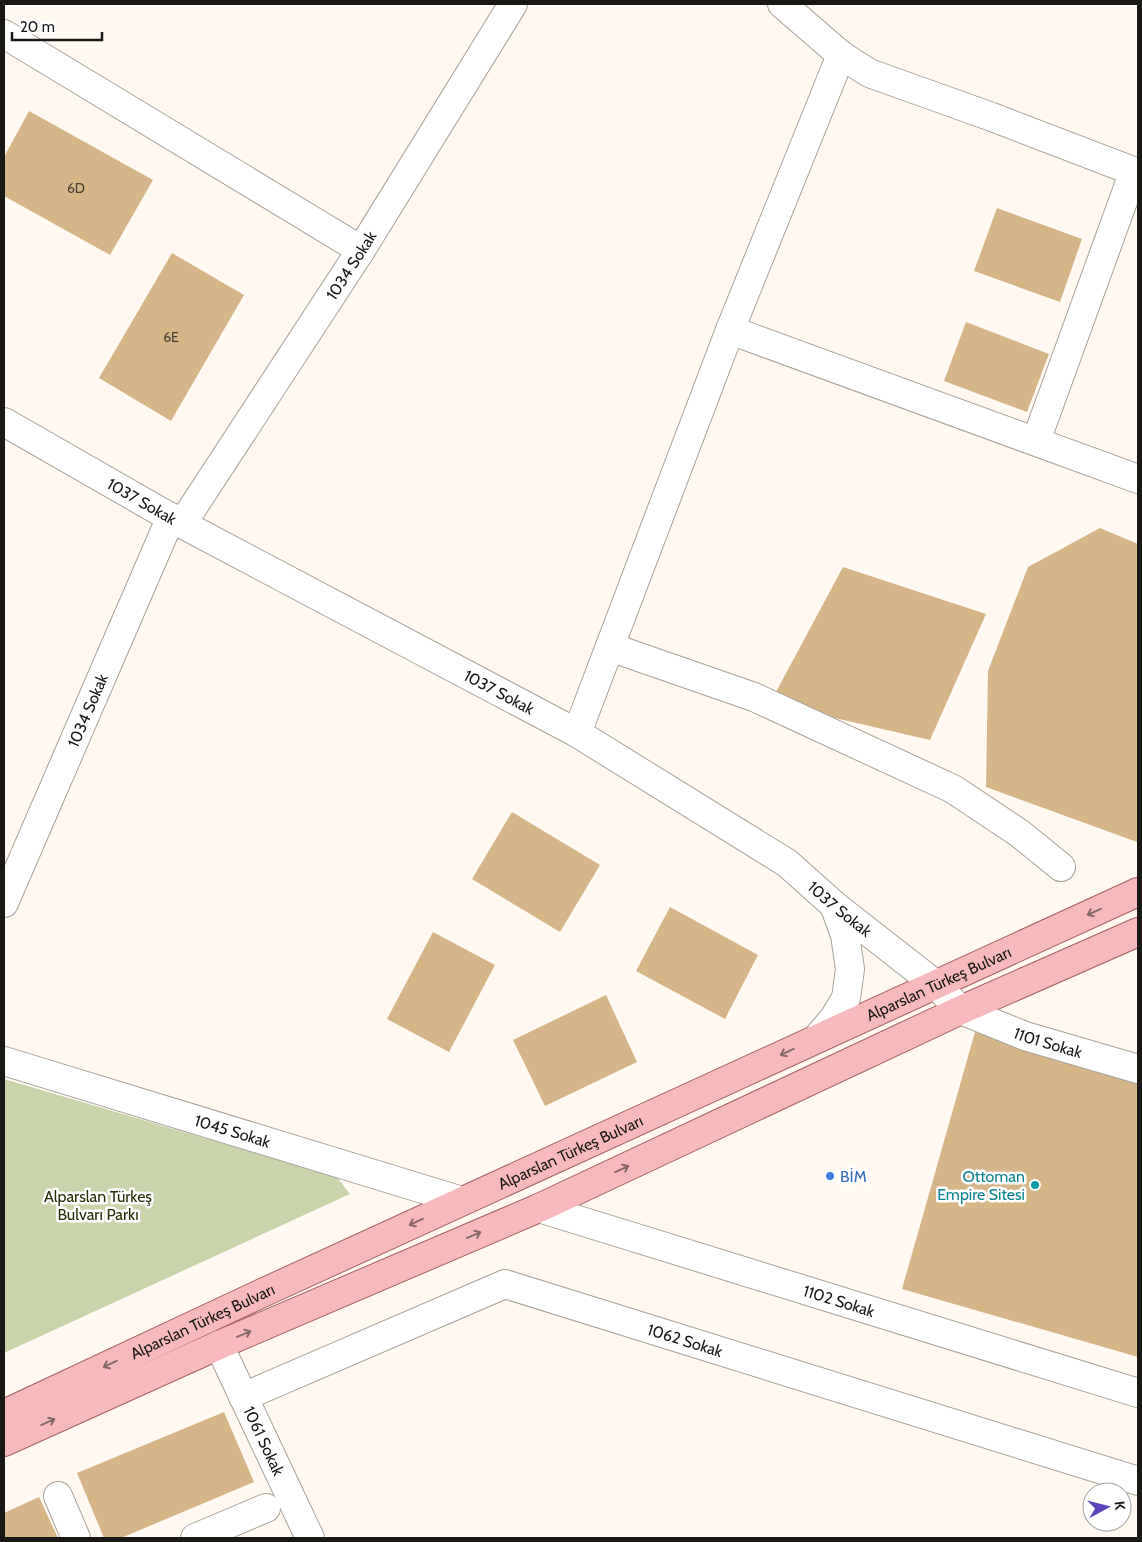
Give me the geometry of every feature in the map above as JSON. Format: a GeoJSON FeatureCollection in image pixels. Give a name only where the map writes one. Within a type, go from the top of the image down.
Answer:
{"type":"FeatureCollection","features":[{"type":"Feature","properties":{"kind":"main road","name":"Alparslan Türkeş Bulvarı"},"geometry":{"type":"LineString","coordinates":[[4,1414],[818,1037],[1138,892]]}},
{"type":"Feature","properties":{"kind":"main road","name":"Alparslan Türkeş Bulvarı"},"geometry":{"type":"LineString","coordinates":[[4,1442],[219,1345],[539,1208],[961,1010],[1138,932]]}},
{"type":"Feature","properties":{"kind":"street","name":"1034 Sokak"},"geometry":{"type":"LineString","coordinates":[[4,903],[176,520],[362,250],[513,4]]}},
{"type":"Feature","properties":{"kind":"street"},"geometry":{"type":"LineString","coordinates":[[782,4],[841,55],[869,73],[992,117],[1136,172],[1036,442]]}},
{"type":"Feature","properties":{"kind":"street"},"geometry":{"type":"LineString","coordinates":[[4,34],[362,250]]}},
{"type":"Feature","properties":{"kind":"street"},"geometry":{"type":"LineString","coordinates":[[577,732],[730,330],[841,55]]}},
{"type":"Feature","properties":{"kind":"street"},"geometry":{"type":"LineString","coordinates":[[730,330],[1138,479]]}},
{"type":"Feature","properties":{"kind":"street","name":"1037 Sokak"},"geometry":{"type":"LineString","coordinates":[[4,422],[176,520],[577,732],[788,863],[834,905],[935,984],[961,1010]]}},
{"type":"Feature","properties":{"kind":"street"},"geometry":{"type":"LineString","coordinates":[[610,647],[754,697],[953,789],[1020,833],[1061,867]]}},
{"type":"Feature","properties":{"kind":"street"},"geometry":{"type":"LineString","coordinates":[[818,1037],[834,1018],[846,998],[850,969],[845,935],[834,905]]}},
{"type":"Feature","properties":{"kind":"street","name":"1101 Sokak"},"geometry":{"type":"LineString","coordinates":[[961,1010],[1025,1036],[1138,1069]]}},
{"type":"Feature","properties":{"kind":"street","name":"1045 Sokak"},"geometry":{"type":"LineString","coordinates":[[4,1060],[462,1201]]}},
{"type":"Feature","properties":{"kind":"street","name":"1102 Sokak"},"geometry":{"type":"LineString","coordinates":[[539,1208],[1138,1393]]}},
{"type":"Feature","properties":{"kind":"street","name":"1062 Sokak"},"geometry":{"type":"LineString","coordinates":[[243,1397],[505,1284],[1138,1481]]}},
{"type":"Feature","properties":{"kind":"street","name":"1061 Sokak"},"geometry":{"type":"LineString","coordinates":[[219,1345],[310,1538]]}},
{"type":"Feature","properties":{"kind":"street"},"geometry":{"type":"LineString","coordinates":[[58,1496],[76,1538]]}},
{"type":"Feature","properties":{"kind":"street"},"geometry":{"type":"LineString","coordinates":[[195,1538],[266,1508]]}},
{"type":"Feature","properties":{"kind":"green space","name":"Alparslan Türkeş Bulvarı Parkı"},"geometry":{"type":"Polygon","coordinates":[[[4,1079],[337,1177],[350,1194],[4,1353],[4,1079]]]}},
{"type":"Feature","properties":{"kind":"building"},"geometry":{"type":"Polygon","coordinates":[[[29,111],[153,180],[110,255],[4,196],[4,157],[29,111]]]}},
{"type":"Feature","properties":{"kind":"building"},"geometry":{"type":"Polygon","coordinates":[[[997,208],[1082,239],[1060,302],[974,271],[997,208]]]}},
{"type":"Feature","properties":{"kind":"building"},"geometry":{"type":"Polygon","coordinates":[[[172,253],[244,295],[171,421],[99,378],[172,253]]]}},
{"type":"Feature","properties":{"kind":"building"},"geometry":{"type":"Polygon","coordinates":[[[966,322],[1049,354],[1027,412],[944,381],[966,322]]]}},
{"type":"Feature","properties":{"kind":"building"},"geometry":{"type":"Polygon","coordinates":[[[1100,528],[1138,544],[1138,842],[986,787],[988,671],[1028,567],[1100,528]]]}},
{"type":"Feature","properties":{"kind":"building"},"geometry":{"type":"Polygon","coordinates":[[[843,567],[986,614],[930,740],[770,703],[843,567]]]}},
{"type":"Feature","properties":{"kind":"building"},"geometry":{"type":"Polygon","coordinates":[[[512,812],[600,865],[560,932],[472,879],[512,812]]]}},
{"type":"Feature","properties":{"kind":"building"},"geometry":{"type":"Polygon","coordinates":[[[670,907],[758,955],[725,1019],[636,971],[670,907]]]}},
{"type":"Feature","properties":{"kind":"building"},"geometry":{"type":"Polygon","coordinates":[[[433,932],[495,965],[449,1052],[387,1019],[433,932]]]}},
{"type":"Feature","properties":{"kind":"building"},"geometry":{"type":"Polygon","coordinates":[[[606,995],[637,1062],[545,1106],[513,1040],[606,995]]]}},
{"type":"Feature","properties":{"kind":"building","name":"Ottoman Empire Sitesi"},"geometry":{"type":"Polygon","coordinates":[[[975,1032],[1138,1082],[1138,1357],[902,1289],[975,1032]]]}},
{"type":"Feature","properties":{"kind":"building"},"geometry":{"type":"Polygon","coordinates":[[[224,1412],[254,1482],[121,1538],[104,1538],[77,1473],[224,1412]]]}},
{"type":"Feature","properties":{"kind":"building"},"geometry":{"type":"Polygon","coordinates":[[[39,1497],[58,1538],[4,1538],[4,1513],[39,1497]]]}},
{"type":"Feature","properties":{"kind":"place","name":"BİM"},"geometry":{"type":"Point","coordinates":[830,1176]}},
{"type":"Feature","properties":{"kind":"place","name":"Ottoman Empire Sitesi"},"geometry":{"type":"Point","coordinates":[1035,1185]}}]}
